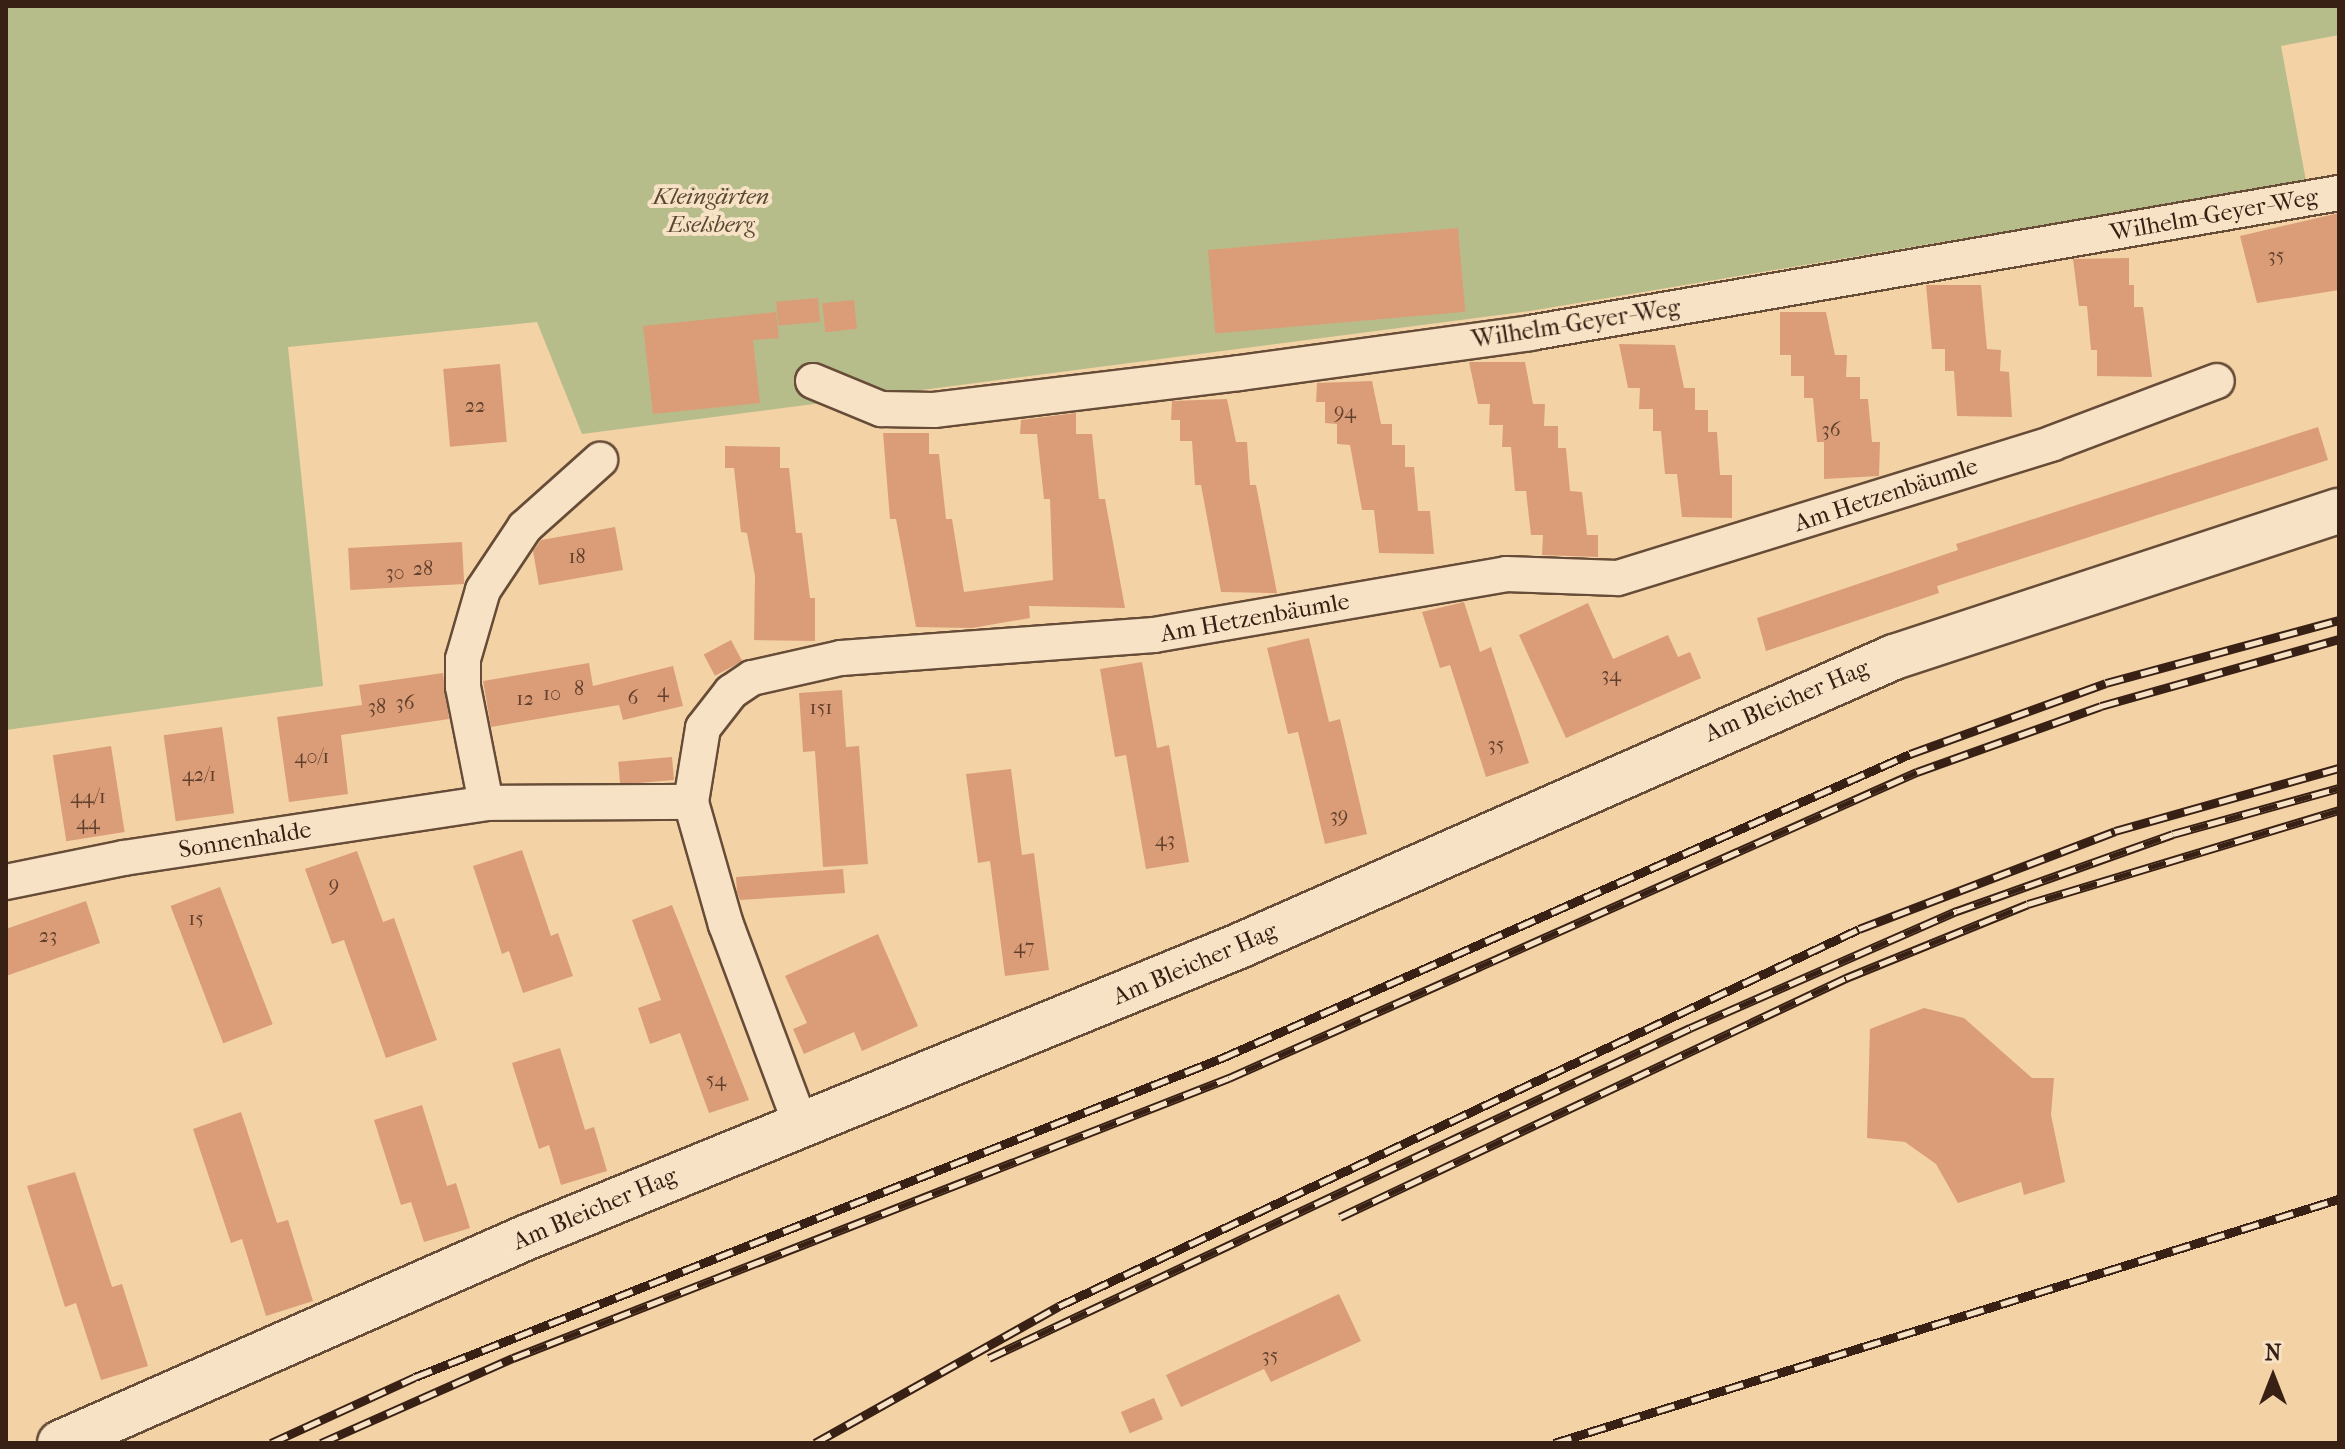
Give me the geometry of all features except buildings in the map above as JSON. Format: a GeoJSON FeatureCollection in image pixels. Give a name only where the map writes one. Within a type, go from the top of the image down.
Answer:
{"type":"FeatureCollection","features":[{"type":"Feature","properties":{"kind":"street","name":"Wilhelm-Geyer-Weg"},"geometry":{"type":"LineString","coordinates":[[813,381],[881,409],[934,410],[1224,375],[1530,333],[2339,193]]}},
{"type":"Feature","properties":{"kind":"street","name":"Am Hetzenbäumle"},"geometry":{"type":"LineString","coordinates":[[802,1128],[722,913],[691,802],[696,746],[713,712],[731,692],[778,668],[1154,635],[1506,574],[1618,578],[2053,443],[2217,381]]}},
{"type":"Feature","properties":{"kind":"street"},"geometry":{"type":"LineString","coordinates":[[486,803],[463,687],[463,659],[483,590],[525,527],[600,460]]}},
{"type":"Feature","properties":{"kind":"street","name":"Am Bleicher Hag"},"geometry":{"type":"LineString","coordinates":[[60,1443],[525,1238],[802,1128],[1239,946],[1894,657],[2339,511]]}},
{"type":"Feature","properties":{"kind":"street","name":"Sonnenhalde"},"geometry":{"type":"LineString","coordinates":[[6,882],[124,858],[486,803],[691,802]]}},
{"type":"Feature","properties":{"kind":"green space","name":"Kleingärten Eselsberg"},"geometry":{"type":"Polygon","coordinates":[[[6,6],[2339,6],[2339,35],[2281,46],[2306,181],[1530,311],[582,434],[537,322],[288,347],[323,686],[6,730],[6,6]]]}},
{"type":"Feature","properties":{"kind":"railway"},"geometry":{"type":"LineString","coordinates":[[271,1443],[415,1377],[1222,1058],[1910,754],[2106,683],[2339,620]]}},
{"type":"Feature","properties":{"kind":"railway"},"geometry":{"type":"LineString","coordinates":[[321,1443],[513,1358],[1229,1078],[1917,772],[2101,706],[2339,639]]}},
{"type":"Feature","properties":{"kind":"railway"},"geometry":{"type":"LineString","coordinates":[[815,1443],[1059,1306],[1859,929],[2115,831],[2339,768]]}},
{"type":"Feature","properties":{"kind":"railway"},"geometry":{"type":"LineString","coordinates":[[989,1358],[1690,1028],[1957,911],[2173,834],[2339,788]]}},
{"type":"Feature","properties":{"kind":"railway"},"geometry":{"type":"LineString","coordinates":[[1340,1217],[1846,978],[2028,904],[2339,810]]}},
{"type":"Feature","properties":{"kind":"railway"},"geometry":{"type":"LineString","coordinates":[[1554,1443],[2339,1199]]}}]}
